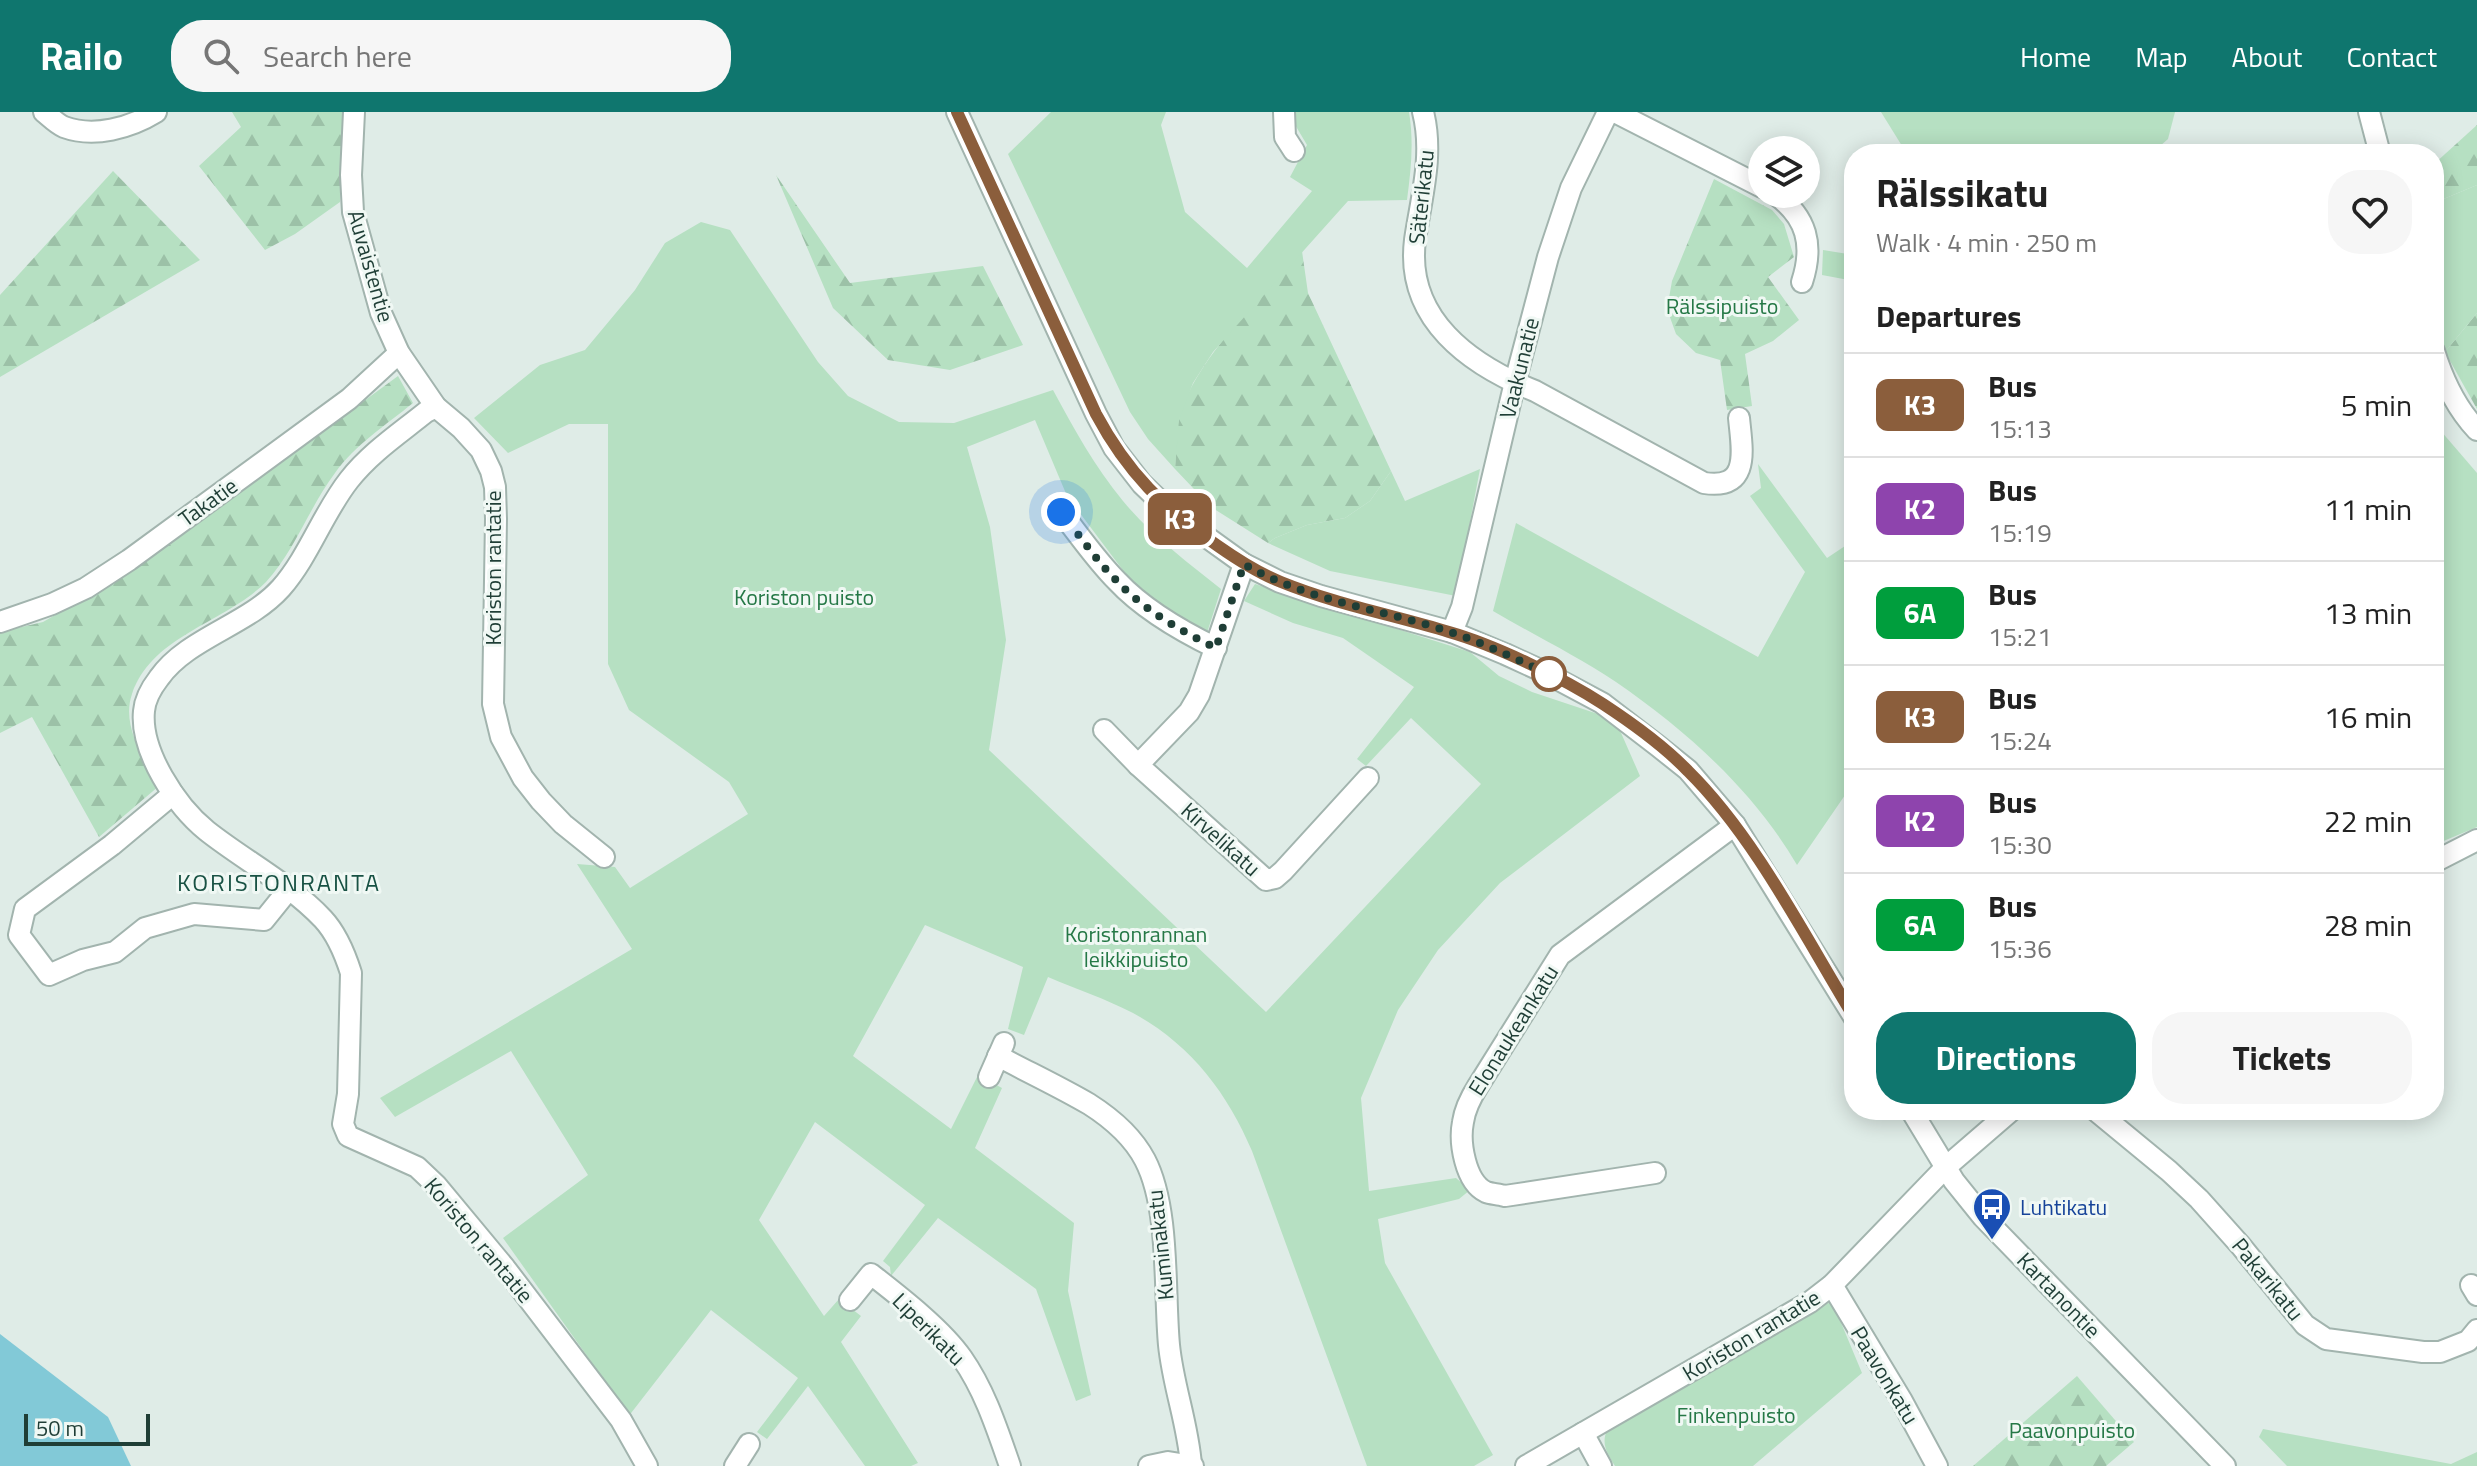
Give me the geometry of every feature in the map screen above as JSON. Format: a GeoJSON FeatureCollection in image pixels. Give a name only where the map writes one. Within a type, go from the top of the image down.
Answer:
{"type":"FeatureCollection","features":[{"type":"Feature","properties":{"kind":"street"},"geometry":{"type":"LineString","coordinates":[[44,112],[63,126],[87,131],[114,129],[156,112]]}},
{"type":"Feature","properties":{"kind":"street","name":"Auvaistentie"},"geometry":{"type":"LineString","coordinates":[[354,112],[353,212],[381,313],[399,353],[436,407]]}},
{"type":"Feature","properties":{"kind":"street"},"geometry":{"type":"LineString","coordinates":[[957,112],[1096,414],[1114,448],[1142,484],[1169,510],[1244,564],[1280,582],[1452,632],[1542,671],[1602,703],[1688,770],[1735,825],[1844,1001]]}},
{"type":"Feature","properties":{"kind":"street"},"geometry":{"type":"LineString","coordinates":[[1284,112],[1285,137],[1294,151]]}},
{"type":"Feature","properties":{"kind":"street","name":"Säterikatu"},"geometry":{"type":"LineString","coordinates":[[1423,112],[1428,144],[1415,244],[1417,283],[1430,315],[1455,343],[1515,382],[1704,483],[1715,485],[1725,482],[1735,477],[1740,468],[1743,455],[1739,418]]}},
{"type":"Feature","properties":{"kind":"street","name":"Vaakunatie"},"geometry":{"type":"LineString","coordinates":[[1452,632],[1462,607],[1515,382],[1558,223],[1585,157],[1608,112]]}},
{"type":"Feature","properties":{"kind":"street"},"geometry":{"type":"LineString","coordinates":[[1615,112],[1748,180]]}},
{"type":"Feature","properties":{"kind":"street"},"geometry":{"type":"LineString","coordinates":[[2369,112],[2377,144]]}},
{"type":"Feature","properties":{"kind":"street"},"geometry":{"type":"LineString","coordinates":[[1790,208],[1803,224],[1809,255],[1802,282]]}},
{"type":"Feature","properties":{"kind":"street","name":"Takatie"},"geometry":{"type":"LineString","coordinates":[[0,622],[86,588],[129,560],[349,399],[399,353]]}},
{"type":"Feature","properties":{"kind":"street"},"geometry":{"type":"LineString","coordinates":[[2444,378],[2458,406],[2477,430]]}},
{"type":"Feature","properties":{"kind":"street","name":"Koriston rantatie"},"geometry":{"type":"LineString","coordinates":[[604,857],[563,824],[541,801],[523,778],[495,721],[495,487],[481,450],[436,407],[376,452],[349,480],[280,589],[175,661],[160,676],[144,707],[148,746],[173,794],[204,829],[289,889],[324,920],[345,954],[351,973],[348,1094],[343,1124],[348,1136],[417,1167],[436,1185],[505,1268],[621,1420],[647,1466]]}},
{"type":"Feature","properties":{"kind":"street"},"geometry":{"type":"LineString","coordinates":[[1061,512],[1117,582],[1157,614],[1216,648]]}},
{"type":"Feature","properties":{"kind":"street"},"geometry":{"type":"LineString","coordinates":[[1138,765],[1189,712],[1199,695],[1244,564]]}},
{"type":"Feature","properties":{"kind":"street","name":"Kirvelikatu"},"geometry":{"type":"LineString","coordinates":[[1104,730],[1138,765],[1266,880],[1275,878],[1283,871],[1368,778]]}},
{"type":"Feature","properties":{"kind":"street"},"geometry":{"type":"LineString","coordinates":[[173,794],[112,845],[25,909],[19,935],[49,975],[83,960],[115,952],[145,928],[194,914],[264,920],[289,889]]}},
{"type":"Feature","properties":{"kind":"street","name":"Elonaukeankatu"},"geometry":{"type":"LineString","coordinates":[[1655,1173],[1505,1196],[1486,1192],[1474,1182],[1465,1164],[1462,1124],[1469,1101],[1560,955],[1735,825]]}},
{"type":"Feature","properties":{"kind":"street"},"geometry":{"type":"LineString","coordinates":[[2444,857],[2477,840]]}},
{"type":"Feature","properties":{"kind":"street","name":"Kuminakatu"},"geometry":{"type":"LineString","coordinates":[[989,1077],[1001,1050],[1121,1128],[1147,1163],[1159,1211],[1170,1357],[1192,1466]]}},
{"type":"Feature","properties":{"kind":"street","name":"Kartanontie"},"geometry":{"type":"LineString","coordinates":[[1917,1120],[1954,1181],[1983,1217],[2225,1466]]}},
{"type":"Feature","properties":{"kind":"street"},"geometry":{"type":"LineString","coordinates":[[1946,1167],[2000,1120]]}},
{"type":"Feature","properties":{"kind":"street","name":"Pakarikatu"},"geometry":{"type":"LineString","coordinates":[[2107,1120],[2199,1199],[2305,1325],[2326,1339],[2440,1352],[2468,1341],[2477,1330]]}},
{"type":"Feature","properties":{"kind":"street","name":"Koriston rantatie"},"geometry":{"type":"LineString","coordinates":[[1526,1466],[1788,1317],[1832,1285],[1946,1167]]}},
{"type":"Feature","properties":{"kind":"street","name":"Liperikatu"},"geometry":{"type":"LineString","coordinates":[[850,1300],[871,1274],[944,1337],[972,1374],[1010,1466]]}},
{"type":"Feature","properties":{"kind":"street","name":"Paavonkatu"},"geometry":{"type":"LineString","coordinates":[[1832,1285],[1937,1466]]}},
{"type":"Feature","properties":{"kind":"street"},"geometry":{"type":"LineString","coordinates":[[1583,1433],[1601,1466]]}},
{"type":"Feature","properties":{"kind":"street"},"geometry":{"type":"LineString","coordinates":[[735,1466],[749,1444]]}},
{"type":"Feature","properties":{"kind":"street"},"geometry":{"type":"LineString","coordinates":[[1149,1466],[1168,1462],[1192,1466]]}},
{"type":"Feature","properties":{"kind":"green space"},"geometry":{"type":"Polygon","coordinates":[[[232,112],[343,112],[340,202],[295,234],[265,250],[199,166],[241,127],[232,112]]]}},
{"type":"Feature","properties":{"kind":"green space"},"geometry":{"type":"Polygon","coordinates":[[[1051,112],[1166,112],[1161,125],[1185,212],[1247,268],[1312,191],[1290,177],[1307,145],[1294,123],[1296,112],[1409,112],[1411,156],[1407,200],[1348,201],[1213,352],[1193,383],[1179,420],[1175,469],[1148,439],[1130,412],[1008,154],[1051,112]]]}},
{"type":"Feature","properties":{"kind":"green space"},"geometry":{"type":"Polygon","coordinates":[[[1881,112],[2175,112],[2168,139],[2162,144],[1901,144],[1881,112]]]}},
{"type":"Feature","properties":{"kind":"green space"},"geometry":{"type":"Polygon","coordinates":[[[2477,125],[2477,185],[2444,199],[2444,155],[2477,125]]]}},
{"type":"Feature","properties":{"kind":"green space"},"geometry":{"type":"Polygon","coordinates":[[[113,171],[200,260],[0,377],[0,295],[113,171]]]}},
{"type":"Feature","properties":{"kind":"green space"},"geometry":{"type":"Polygon","coordinates":[[[776,175],[850,283],[983,266],[1023,345],[950,370],[888,360],[833,308],[776,175]]]}},
{"type":"Feature","properties":{"kind":"green space","name":"Rälssipuisto"},"geometry":{"type":"Polygon","coordinates":[[[1714,179],[1748,197],[1748,208],[1768,208],[1784,224],[1794,257],[1768,277],[1799,320],[1773,341],[1745,354],[1752,406],[1727,410],[1720,360],[1696,353],[1676,334],[1667,309],[1672,281],[1714,179]]]}},
{"type":"Feature","properties":{"kind":"green space"},"geometry":{"type":"Polygon","coordinates":[[[2477,185],[2477,313],[2445,352],[2444,348],[2444,199],[2477,185]]]}},
{"type":"Feature","properties":{"kind":"green space","name":"Koriston puisto"},"geometry":{"type":"Polygon","coordinates":[[[701,222],[730,230],[818,362],[848,396],[899,422],[954,423],[1053,390],[1094,461],[1123,501],[1157,537],[1221,589],[1206,636],[1166,610],[1128,577],[1067,496],[1035,420],[967,447],[990,527],[1006,640],[989,750],[1266,1012],[1481,784],[1411,718],[1366,766],[1357,759],[1414,687],[1343,638],[1293,623],[1244,601],[1255,584],[1470,652],[1499,676],[1532,692],[1598,714],[1618,726],[1640,776],[1500,883],[1438,950],[1398,1010],[1361,1098],[1369,1191],[1456,1178],[1470,1190],[1459,1199],[1378,1219],[1385,1263],[1493,1455],[1474,1466],[1367,1466],[1252,1151],[1231,1109],[1204,1072],[1172,1039],[1153,1025],[1133,1013],[1048,977],[1024,1035],[1008,1029],[1023,967],[925,925],[853,1056],[951,1129],[978,1075],[1002,1088],[975,1148],[1074,1223],[1068,1291],[1091,1395],[1076,1401],[1036,1289],[938,1218],[891,1276],[890,1267],[883,1261],[925,1205],[815,1122],[759,1220],[824,1316],[839,1299],[861,1316],[841,1342],[918,1463],[911,1466],[865,1466],[808,1386],[767,1439],[757,1432],[798,1378],[711,1310],[628,1417],[503,1238],[588,1175],[511,1051],[395,1117],[380,1098],[632,949],[577,864],[615,867],[630,888],[748,814],[729,782],[629,710],[608,664],[608,424],[569,424],[508,453],[474,418],[540,365],[585,350],[635,290],[665,243],[701,222]]]}},
{"type":"Feature","properties":{"kind":"green space"},"geometry":{"type":"Polygon","coordinates":[[[1823,250],[1844,253],[1844,279],[1822,275],[1823,250]]]}},
{"type":"Feature","properties":{"kind":"green space"},"geometry":{"type":"Polygon","coordinates":[[[1302,251],[1308,293],[1391,471],[1370,501],[1345,518],[1307,525],[1268,543],[1211,507],[1175,469],[1177,431],[1187,397],[1214,352],[1302,251]]]}},
{"type":"Feature","properties":{"kind":"green space"},"geometry":{"type":"Polygon","coordinates":[[[2477,313],[2477,409],[2445,352],[2477,313]]]}},
{"type":"Feature","properties":{"kind":"green space"},"geometry":{"type":"Polygon","coordinates":[[[398,376],[413,403],[343,463],[266,582],[231,608],[172,643],[142,674],[132,694],[129,718],[136,742],[159,786],[99,837],[32,717],[0,733],[0,632],[43,622],[138,567],[398,376]]]}},
{"type":"Feature","properties":{"kind":"green space"},"geometry":{"type":"Polygon","coordinates":[[[2444,435],[2477,473],[2477,827],[2444,841],[2444,435]]]}},
{"type":"Feature","properties":{"kind":"green space"},"geometry":{"type":"Polygon","coordinates":[[[1758,464],[1827,558],[1844,547],[1844,797],[1797,865],[1780,838],[1739,787],[1668,721],[1601,672],[1493,611],[1516,523],[1758,657],[1805,572],[1750,496],[1761,488],[1758,464]]]}},
{"type":"Feature","properties":{"kind":"green space"},"geometry":{"type":"Polygon","coordinates":[[[1480,469],[1456,596],[1330,571],[1268,543],[1307,525],[1345,518],[1370,501],[1391,471],[1405,501],[1480,469]]]}},
{"type":"Feature","properties":{"kind":"green space","name":"Finkenpuisto"},"geometry":{"type":"Polygon","coordinates":[[[1832,1301],[1862,1373],[1753,1466],[1615,1466],[1605,1444],[1607,1430],[1832,1301]]]}},
{"type":"Feature","properties":{"kind":"green space","name":"Paavonpuisto"},"geometry":{"type":"Polygon","coordinates":[[[2077,1376],[2134,1442],[2106,1466],[1973,1466],[2077,1376]]]}},
{"type":"Feature","properties":{"kind":"green space"},"geometry":{"type":"Polygon","coordinates":[[[2263,1429],[2451,1464],[2477,1452],[2477,1466],[2287,1466],[2259,1437],[2263,1429]]]}},
{"type":"Feature","properties":{"kind":"water"},"geometry":{"type":"Polygon","coordinates":[[[0,1334],[108,1417],[131,1466],[0,1466],[0,1334]]]}},
{"type":"Feature","properties":{"kind":"bus line","name":"K3"},"geometry":{"type":"LineString","coordinates":[[957,112],[1096,414],[1114,448],[1142,484],[1199,534],[1253,570],[1321,596],[1452,632],[1542,671],[1602,703],[1688,770],[1735,825],[1844,1001]]}},
{"type":"Feature","properties":{"kind":"place","name":"Luhtikatu"},"geometry":{"type":"Point","coordinates":[1992,1241]}},
{"type":"Feature","properties":{"kind":"district","name":"KORISTONRANTA"},"geometry":{"type":"Point","coordinates":[279,883]}},
{"type":"Feature","properties":{"kind":"route"},"geometry":{"type":"LineString","coordinates":[[1061,512],[1117,582],[1157,614],[1216,648],[1244,564],[1280,582],[1321,596],[1452,632],[1549,674]]}},
{"type":"Feature","properties":{"kind":"park label","name":"Koristonrannan leikkipuisto"},"geometry":{"type":"Point","coordinates":[1136,946]}}]}
